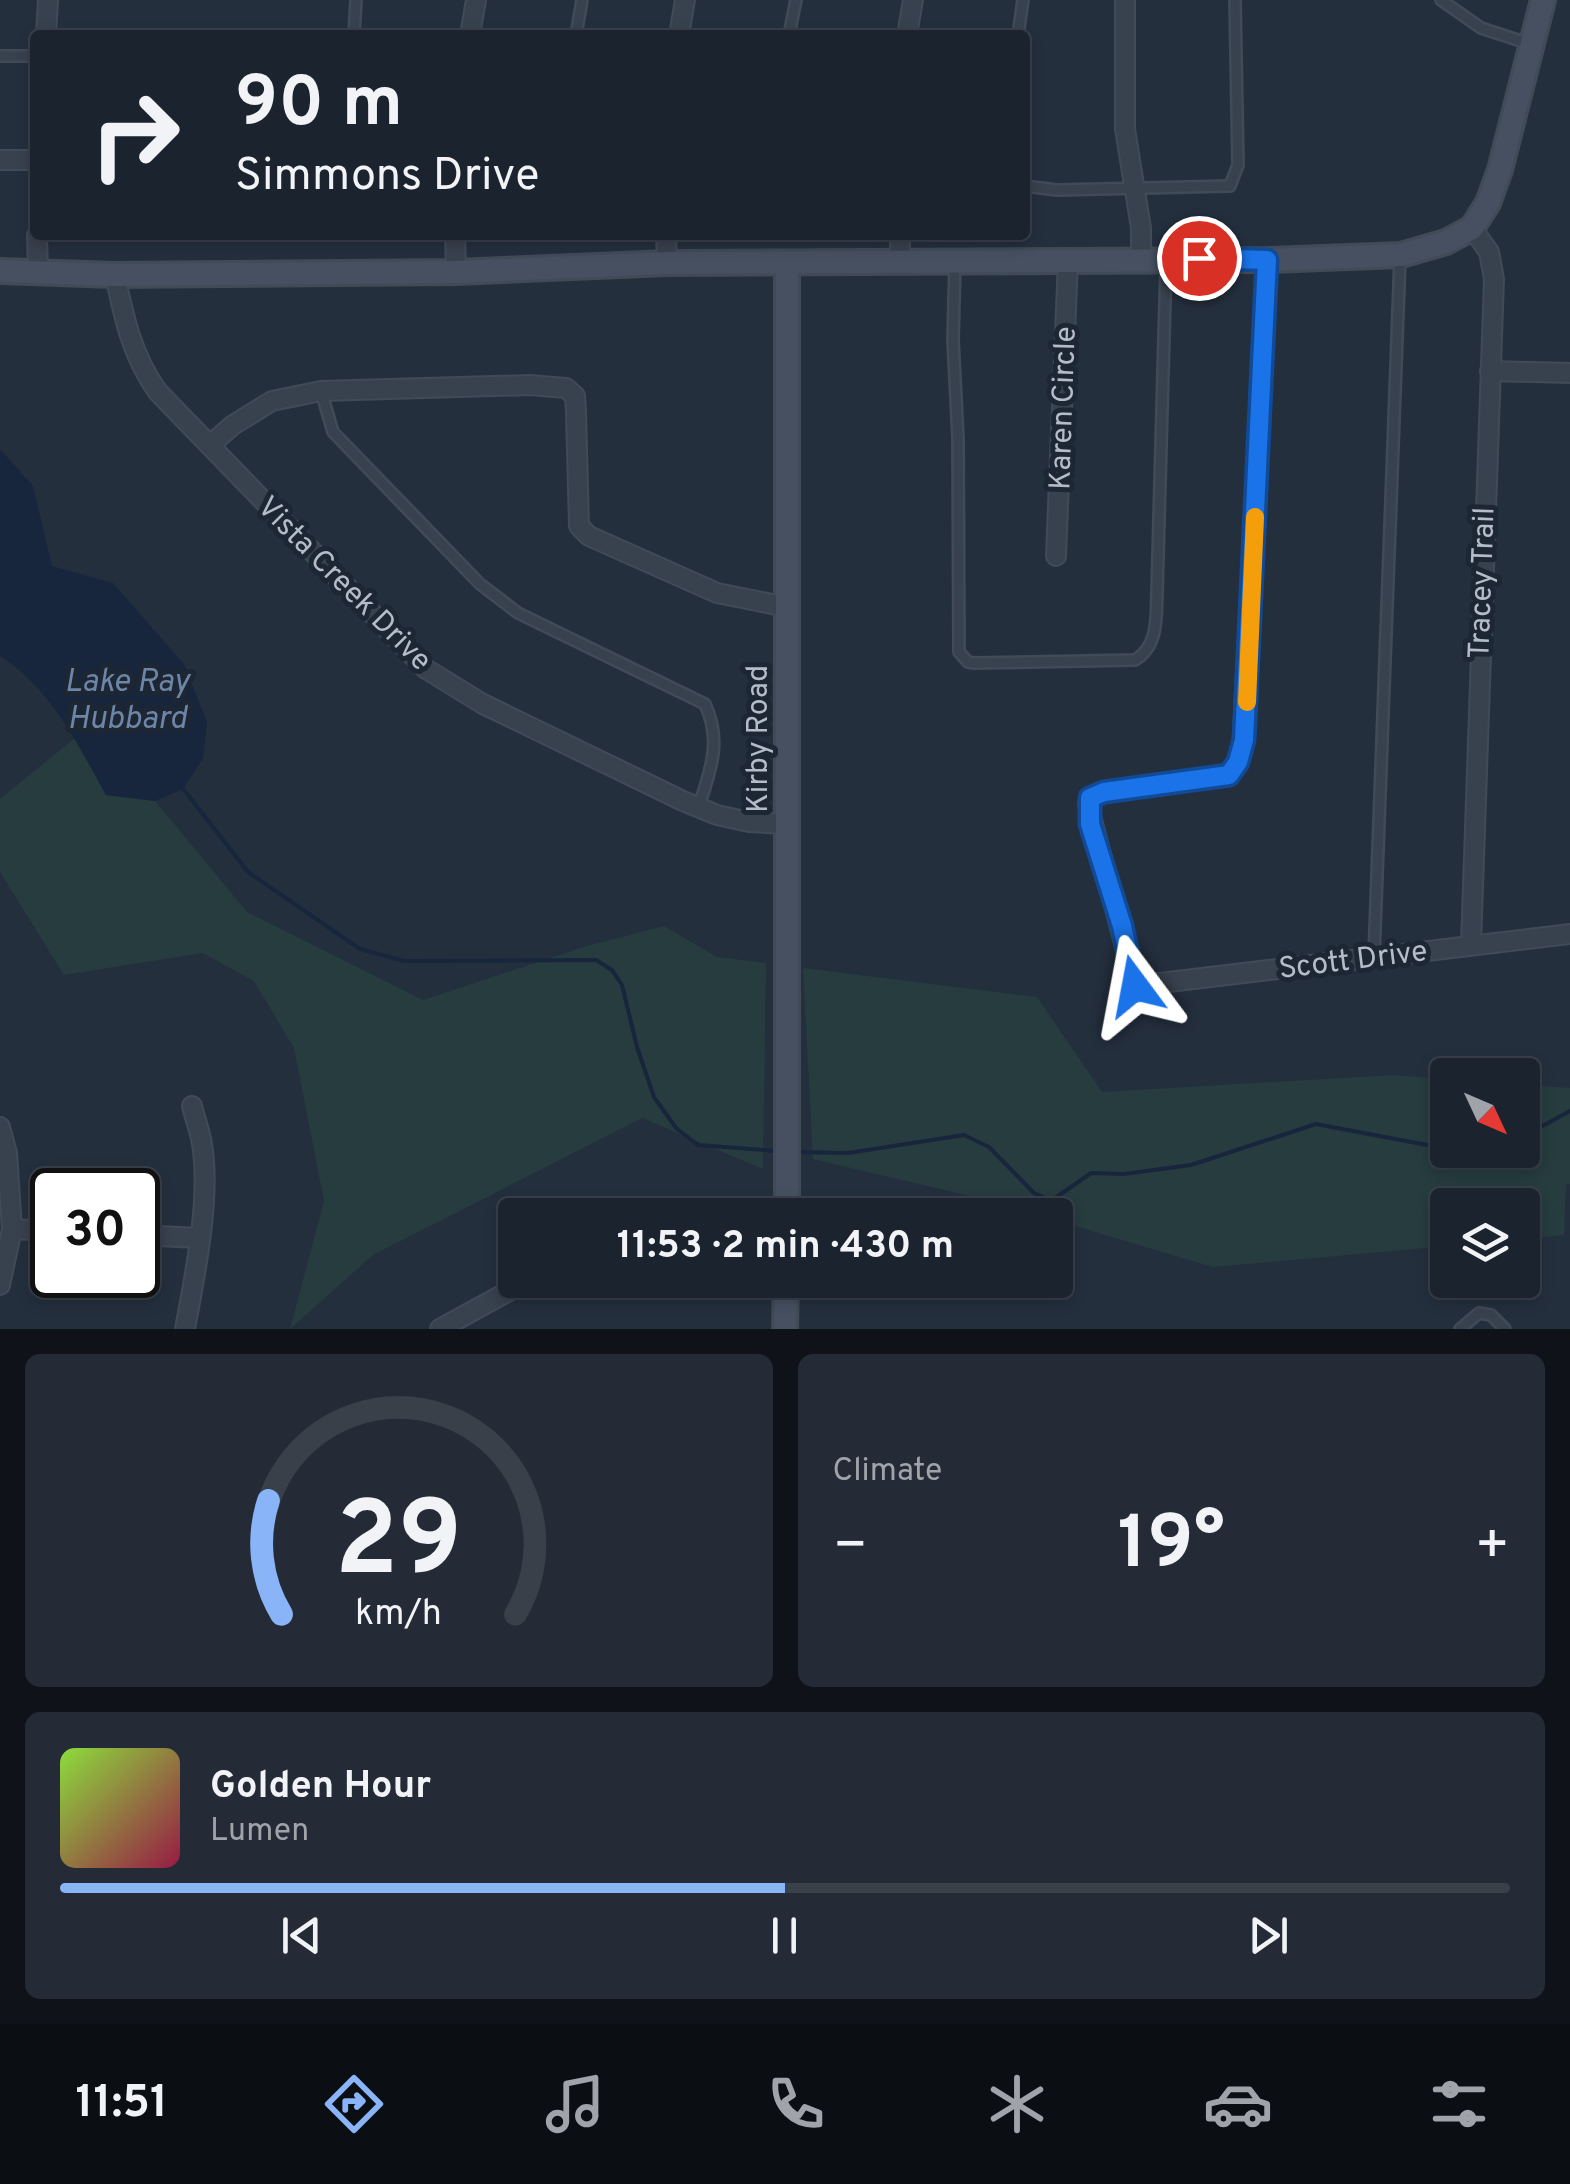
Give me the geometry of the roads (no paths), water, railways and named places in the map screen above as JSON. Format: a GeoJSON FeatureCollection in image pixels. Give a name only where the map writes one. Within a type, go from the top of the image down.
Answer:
{"type":"FeatureCollection","features":[{"type":"Feature","properties":{"kind":"street"},"geometry":{"type":"LineString","coordinates":[[46,30],[48,0]]}},
{"type":"Feature","properties":{"kind":"street"},"geometry":{"type":"LineString","coordinates":[[471,30],[476,0]]}},
{"type":"Feature","properties":{"kind":"street"},"geometry":{"type":"LineString","coordinates":[[680,30],[685,0]]}},
{"type":"Feature","properties":{"kind":"street"},"geometry":{"type":"LineString","coordinates":[[909,30],[914,0]]}},
{"type":"Feature","properties":{"kind":"street"},"geometry":{"type":"LineString","coordinates":[[1125,0],[1125,129],[1141,259]]}},
{"type":"Feature","properties":{"kind":"street"},"geometry":{"type":"LineString","coordinates":[[0,271],[456,272],[667,262],[1267,260],[1400,255],[1434,247],[1472,228],[1488,203],[1543,0]]}},
{"type":"Feature","properties":{"kind":"street"},"geometry":{"type":"LineString","coordinates":[[0,160],[30,160]]}},
{"type":"Feature","properties":{"kind":"street","name":"Tracey Trail"},"geometry":{"type":"LineString","coordinates":[[1470,944],[1493,266],[1472,228]]}},
{"type":"Feature","properties":{"kind":"street"},"geometry":{"type":"LineString","coordinates":[[36,240],[38,272]]}},
{"type":"Feature","properties":{"kind":"street"},"geometry":{"type":"LineString","coordinates":[[455,240],[456,272]]}},
{"type":"Feature","properties":{"kind":"street"},"geometry":{"type":"LineString","coordinates":[[666,240],[667,262]]}},
{"type":"Feature","properties":{"kind":"street"},"geometry":{"type":"LineString","coordinates":[[900,240],[900,260]]}},
{"type":"Feature","properties":{"kind":"street","name":"Karen Circle"},"geometry":{"type":"LineString","coordinates":[[1056,556],[1068,260]]}},
{"type":"Feature","properties":{"kind":"street","name":"Scott Drive"},"geometry":{"type":"LineString","coordinates":[[1267,260],[1242,752],[1229,775],[1104,792],[1090,798],[1088,804],[1135,986],[1570,934]]}},
{"type":"Feature","properties":{"kind":"street","name":"Kirby Road"},"geometry":{"type":"LineString","coordinates":[[787,264],[788,1198]]}},
{"type":"Feature","properties":{"kind":"street","name":"Vista Creek Drive"},"geometry":{"type":"LineString","coordinates":[[115,274],[126,331],[145,374],[158,392],[426,670],[483,704],[698,807],[750,822],[787,824]]}},
{"type":"Feature","properties":{"kind":"street"},"geometry":{"type":"LineString","coordinates":[[1490,371],[1570,373]]}},
{"type":"Feature","properties":{"kind":"street"},"geometry":{"type":"LineString","coordinates":[[210,445],[234,424],[272,401],[322,391],[566,388],[575,396],[579,526],[589,536],[717,593],[786,607]]}},
{"type":"Feature","properties":{"kind":"street"},"geometry":{"type":"LineString","coordinates":[[185,1329],[202,1202],[202,1145],[192,1106]]}},
{"type":"Feature","properties":{"kind":"street"},"geometry":{"type":"LineString","coordinates":[[0,1127],[7,1153],[12,1228],[1,1275]]}},
{"type":"Feature","properties":{"kind":"street"},"geometry":{"type":"LineString","coordinates":[[12,1228],[30,1229]]}},
{"type":"Feature","properties":{"kind":"street"},"geometry":{"type":"LineString","coordinates":[[160,1236],[198,1238]]}},
{"type":"Feature","properties":{"kind":"street"},"geometry":{"type":"LineString","coordinates":[[440,1329],[498,1294]]}},
{"type":"Feature","properties":{"kind":"street"},"geometry":{"type":"LineString","coordinates":[[785,1329],[786,1298]]}},
{"type":"Feature","properties":{"kind":"lane"},"geometry":{"type":"LineString","coordinates":[[354,30],[356,0]]}},
{"type":"Feature","properties":{"kind":"lane"},"geometry":{"type":"LineString","coordinates":[[577,30],[582,0]]}},
{"type":"Feature","properties":{"kind":"lane"},"geometry":{"type":"LineString","coordinates":[[791,30],[796,0]]}},
{"type":"Feature","properties":{"kind":"lane"},"geometry":{"type":"LineString","coordinates":[[1019,30],[1022,0]]}},
{"type":"Feature","properties":{"kind":"lane"},"geometry":{"type":"LineString","coordinates":[[1030,187],[1135,190],[1230,186],[1238,165],[1235,0]]}},
{"type":"Feature","properties":{"kind":"lane"},"geometry":{"type":"LineString","coordinates":[[1441,0],[1455,5],[1497,36],[1530,44]]}},
{"type":"Feature","properties":{"kind":"lane"},"geometry":{"type":"LineString","coordinates":[[0,56],[30,56]]}},
{"type":"Feature","properties":{"kind":"lane"},"geometry":{"type":"LineString","coordinates":[[1374,956],[1400,255]]}},
{"type":"Feature","properties":{"kind":"lane"},"geometry":{"type":"LineString","coordinates":[[955,260],[959,652],[974,663],[1135,660],[1152,641],[1157,592],[1166,258]]}},
{"type":"Feature","properties":{"kind":"lane"},"geometry":{"type":"LineString","coordinates":[[322,391],[332,432],[480,584],[518,612],[705,704],[715,724],[713,764],[698,807]]}},
{"type":"Feature","properties":{"kind":"lane"},"geometry":{"type":"LineString","coordinates":[[1460,1329],[1479,1313],[1491,1315],[1505,1329]]}},
{"type":"Feature","properties":{"kind":"water","name":"Lake Ray Hubbard"},"geometry":{"type":"Polygon","coordinates":[[[0,449],[33,486],[52,566],[113,583],[184,664],[207,722],[203,759],[183,789],[155,801],[106,795],[48,701],[0,656],[0,449]]]}},
{"type":"Feature","properties":{"kind":"waterway"},"geometry":{"type":"LineString","coordinates":[[181,786],[248,872],[360,949],[404,961],[596,960],[612,970],[622,985],[654,1097],[676,1128],[698,1145],[776,1151]]}},
{"type":"Feature","properties":{"kind":"waterway"},"geometry":{"type":"LineString","coordinates":[[1540,1127],[1570,1111]]}},
{"type":"Feature","properties":{"kind":"waterway"},"geometry":{"type":"LineString","coordinates":[[796,1152],[848,1153],[964,1135],[989,1147],[1034,1193],[1051,1201],[1091,1173],[1124,1174],[1191,1165],[1316,1124],[1430,1146]]}}]}
